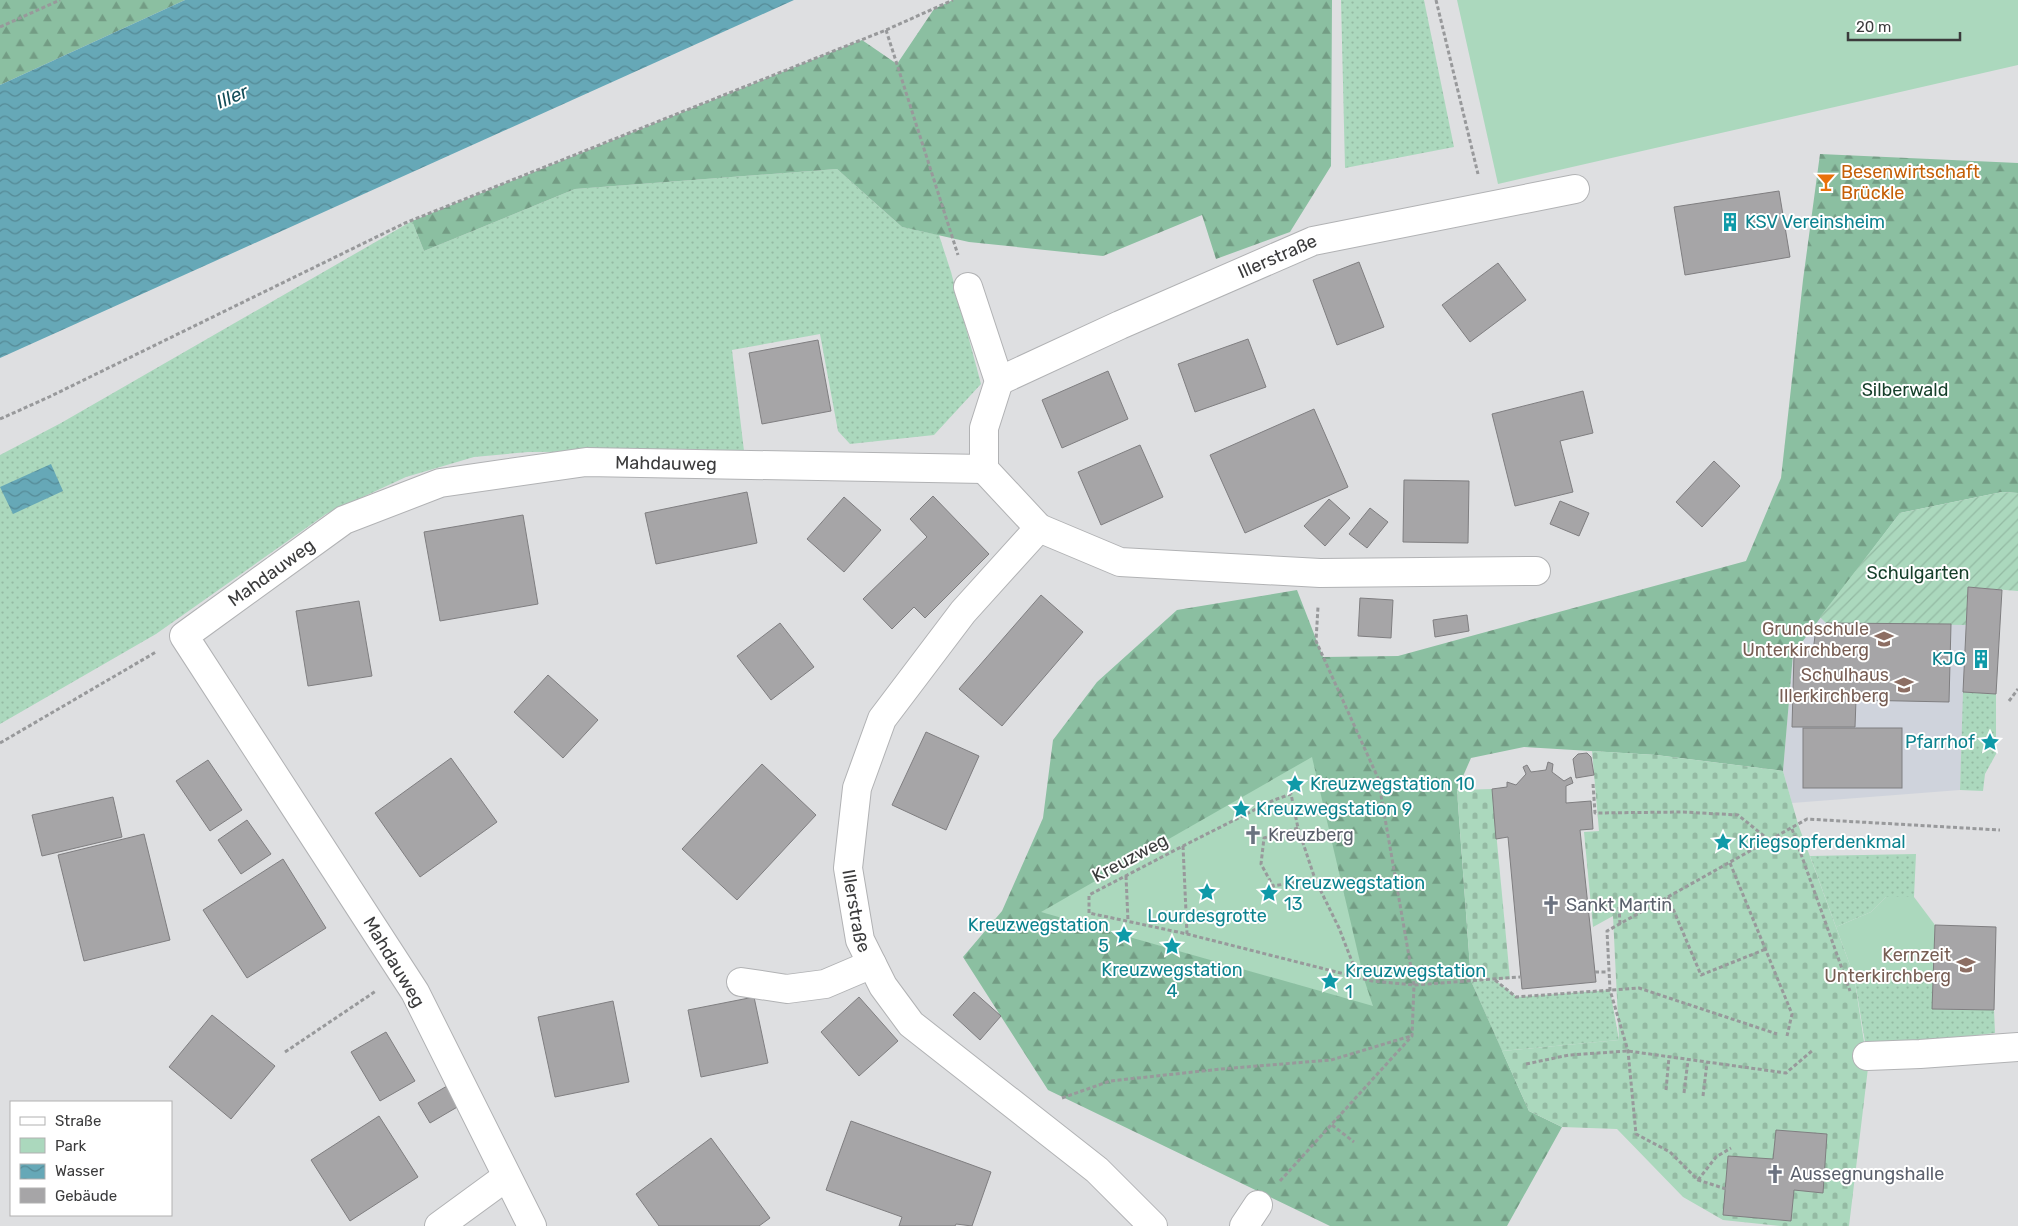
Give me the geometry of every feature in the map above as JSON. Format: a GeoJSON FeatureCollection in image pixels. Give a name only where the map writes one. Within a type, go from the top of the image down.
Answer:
{"type":"FeatureCollection","features":[{"type":"Feature","properties":{"kind":"street","name":"Illerstraße"},"geometry":{"type":"LineString","coordinates":[[999,380],[1313,241],[1575,189]]}},
{"type":"Feature","properties":{"kind":"street"},"geometry":{"type":"LineString","coordinates":[[968,287],[999,380],[984,428],[984,469],[1039,528],[1120,562],[1320,573],[1536,571]]}},
{"type":"Feature","properties":{"kind":"street","name":"Mahdauweg"},"geometry":{"type":"LineString","coordinates":[[532,1226],[506,1177],[416,992],[184,636],[344,520],[440,483],[586,462],[984,469]]}},
{"type":"Feature","properties":{"kind":"street","name":"Illerstraße"},"geometry":{"type":"LineString","coordinates":[[1039,528],[963,612],[882,719],[857,788],[848,868],[860,940],[883,986],[911,1024],[1097,1170],[1153,1226]]}},
{"type":"Feature","properties":{"kind":"street"},"geometry":{"type":"LineString","coordinates":[[741,982],[787,989],[825,984],[872,964]]}},
{"type":"Feature","properties":{"kind":"street"},"geometry":{"type":"LineString","coordinates":[[1867,1056],[2018,1047]]}},
{"type":"Feature","properties":{"kind":"street"},"geometry":{"type":"LineString","coordinates":[[439,1226],[506,1177]]}},
{"type":"Feature","properties":{"kind":"path"},"geometry":{"type":"LineString","coordinates":[[0,27],[60,0]]}},
{"type":"Feature","properties":{"kind":"path"},"geometry":{"type":"LineString","coordinates":[[0,419],[405,224],[886,30],[953,0]]}},
{"type":"Feature","properties":{"kind":"path"},"geometry":{"type":"LineString","coordinates":[[1436,0],[1485,206]]}},
{"type":"Feature","properties":{"kind":"path"},"geometry":{"type":"LineString","coordinates":[[886,30],[968,287]]}},
{"type":"Feature","properties":{"kind":"path"},"geometry":{"type":"LineString","coordinates":[[1251,1216],[1412,1036],[1414,985],[1378,778],[1316,641],[1320,573]]}},
{"type":"Feature","properties":{"kind":"path"},"geometry":{"type":"LineString","coordinates":[[0,743],[184,636]]}},
{"type":"Feature","properties":{"kind":"path"},"geometry":{"type":"LineString","coordinates":[[2009,701],[2018,690]]}},
{"type":"Feature","properties":{"kind":"path"},"geometry":{"type":"LineString","coordinates":[[1593,784],[1595,813],[1683,812],[1738,815],[1769,840]]}},
{"type":"Feature","properties":{"kind":"path","name":"Kreuzweg"},"geometry":{"type":"LineString","coordinates":[[1358,977],[1339,928],[1315,880],[1298,828],[1291,794],[1274,800],[1089,895],[1089,913],[1187,934],[1372,981],[1414,985],[1520,977]]}},
{"type":"Feature","properties":{"kind":"path"},"geometry":{"type":"LineString","coordinates":[[1726,1189],[1698,1180],[1670,1152],[1636,1134],[1628,1051],[1610,990],[1607,931],[1807,819],[2000,830]]}},
{"type":"Feature","properties":{"kind":"path"},"geometry":{"type":"LineString","coordinates":[[1298,828],[1264,838],[1261,864],[1273,886],[1315,880]]}},
{"type":"Feature","properties":{"kind":"path"},"geometry":{"type":"LineString","coordinates":[[1792,829],[1850,991]]}},
{"type":"Feature","properties":{"kind":"path","name":"Kreuzweg"},"geometry":{"type":"LineString","coordinates":[[1183,846],[1187,934]]}},
{"type":"Feature","properties":{"kind":"path"},"geometry":{"type":"LineString","coordinates":[[1730,863],[1792,1014],[1787,1036]]}},
{"type":"Feature","properties":{"kind":"path"},"geometry":{"type":"LineString","coordinates":[[1126,876],[1128,922]]}},
{"type":"Feature","properties":{"kind":"path"},"geometry":{"type":"LineString","coordinates":[[1668,897],[1701,975],[1766,949]]}},
{"type":"Feature","properties":{"kind":"path"},"geometry":{"type":"LineString","coordinates":[[1619,907],[1620,924]]}},
{"type":"Feature","properties":{"kind":"path"},"geometry":{"type":"LineString","coordinates":[[1595,972],[1608,972]]}},
{"type":"Feature","properties":{"kind":"path"},"geometry":{"type":"LineString","coordinates":[[286,1052],[403,973]]}},
{"type":"Feature","properties":{"kind":"path"},"geometry":{"type":"LineString","coordinates":[[1494,980],[1516,998],[1638,988],[1777,1034]]}},
{"type":"Feature","properties":{"kind":"path"},"geometry":{"type":"LineString","coordinates":[[1024,1112],[1110,1081],[1331,1060],[1412,1036]]}},
{"type":"Feature","properties":{"kind":"path"},"geometry":{"type":"LineString","coordinates":[[1526,1064],[1569,1055],[1628,1051],[1786,1074],[1813,1050]]}},
{"type":"Feature","properties":{"kind":"path"},"geometry":{"type":"LineString","coordinates":[[1666,1090],[1669,1057]]}},
{"type":"Feature","properties":{"kind":"path"},"geometry":{"type":"LineString","coordinates":[[1684,1093],[1688,1060]]}},
{"type":"Feature","properties":{"kind":"path"},"geometry":{"type":"LineString","coordinates":[[1703,1096],[1707,1062]]}},
{"type":"Feature","properties":{"kind":"path"},"geometry":{"type":"LineString","coordinates":[[1332,1125],[1354,1142]]}},
{"type":"Feature","properties":{"kind":"path"},"geometry":{"type":"LineString","coordinates":[[1698,1180],[1716,1157],[1730,1148]]}},
{"type":"Feature","properties":{"kind":"shaded area","name":"Grundschule Unterkirchberg"},"geometry":{"type":"Polygon","coordinates":[[[1900,513],[1968,587],[1960,790],[1792,803],[1783,771],[1793,654],[1900,513]]]}},
{"type":"Feature","properties":{"kind":"green space"},"geometry":{"type":"Polygon","coordinates":[[[0,0],[185,0],[0,85],[0,0]]]}},
{"type":"Feature","properties":{"kind":"green space"},"geometry":{"type":"Polygon","coordinates":[[[953,0],[1332,0],[1331,166],[1290,232],[1216,259],[1202,215],[1103,256],[969,242],[902,227],[837,169],[575,189],[424,251],[412,221],[862,40],[897,64],[934,9],[953,0]]]}},
{"type":"Feature","properties":{"kind":"green space"},"geometry":{"type":"Polygon","coordinates":[[[1341,0],[1424,0],[1454,147],[1345,168],[1341,0]]]}},
{"type":"Feature","properties":{"kind":"green space"},"geometry":{"type":"Polygon","coordinates":[[[1457,0],[2018,0],[2018,65],[1498,184],[1457,0]]]}},
{"type":"Feature","properties":{"kind":"green space","name":"Silberwald"},"geometry":{"type":"Polygon","coordinates":[[[1820,154],[2018,163],[2018,493],[2002,492],[1900,513],[1793,654],[1783,771],[1656,755],[1524,747],[1471,758],[1457,790],[1471,981],[1529,1111],[1562,1127],[1507,1226],[1330,1226],[1048,1090],[963,957],[1002,911],[1043,818],[1053,740],[1097,682],[1177,610],[1297,590],[1323,657],[1398,656],[1746,561],[1781,478],[1803,280],[1820,154]]]}},
{"type":"Feature","properties":{"kind":"green space"},"geometry":{"type":"Polygon","coordinates":[[[837,169],[902,227],[939,235],[951,272],[981,384],[934,435],[850,444],[838,431],[820,334],[732,350],[744,451],[528,452],[474,457],[406,477],[326,514],[156,634],[0,724],[0,455],[61,423],[412,221],[424,251],[575,189],[837,169]]]}},
{"type":"Feature","properties":{"kind":"green space","name":"Schulgarten"},"geometry":{"type":"Polygon","coordinates":[[[2002,492],[2018,493],[2018,591],[1968,587],[1966,625],[1826,623],[1820,617],[1900,513],[2002,492]]]}},
{"type":"Feature","properties":{"kind":"green space"},"geometry":{"type":"Polygon","coordinates":[[[1963,692],[1996,694],[1996,754],[1985,774],[1983,791],[1960,790],[1963,692]]]}},
{"type":"Feature","properties":{"kind":"green space"},"geometry":{"type":"Polygon","coordinates":[[[1592,751],[1656,755],[1783,771],[1798,824],[1854,976],[1868,1068],[1849,1226],[1780,1226],[1723,1220],[1683,1197],[1617,1129],[1562,1127],[1529,1111],[1502,1051],[1619,1040],[1613,916],[1593,927],[1584,832],[1599,831],[1592,751]]]}},
{"type":"Feature","properties":{"kind":"green space","name":"Kreuzberg"},"geometry":{"type":"Polygon","coordinates":[[[1312,757],[1364,979],[1373,1006],[1041,912],[1312,757]]]}},
{"type":"Feature","properties":{"kind":"green space"},"geometry":{"type":"Polygon","coordinates":[[[1492,789],[1510,979],[1471,981],[1457,790],[1492,789]]]}},
{"type":"Feature","properties":{"kind":"green space"},"geometry":{"type":"Polygon","coordinates":[[[1916,854],[1914,897],[1886,897],[1871,912],[1836,927],[1810,856],[1916,854]]]}},
{"type":"Feature","properties":{"kind":"green space"},"geometry":{"type":"Polygon","coordinates":[[[1886,897],[1914,897],[1935,925],[1933,981],[1854,976],[1836,927],[1871,912],[1886,897]]]}},
{"type":"Feature","properties":{"kind":"green space"},"geometry":{"type":"Polygon","coordinates":[[[1854,976],[1933,981],[1933,1009],[1994,1010],[1995,1033],[1866,1048],[1854,976]]]}},
{"type":"Feature","properties":{"kind":"green space"},"geometry":{"type":"Polygon","coordinates":[[[1495,980],[1517,997],[1610,990],[1619,1040],[1502,1051],[1471,981],[1495,980]]]}},
{"type":"Feature","properties":{"kind":"water","name":"Iller"},"geometry":{"type":"Polygon","coordinates":[[[185,0],[794,0],[0,358],[0,85],[185,0]]]}},
{"type":"Feature","properties":{"kind":"water"},"geometry":{"type":"Polygon","coordinates":[[[51,464],[63,491],[13,514],[0,487],[51,464]]]}},
{"type":"Feature","properties":{"kind":"building","name":"KSV Vereinsheim"},"geometry":{"type":"Polygon","coordinates":[[[1779,191],[1790,257],[1685,275],[1674,207],[1779,191]]]}},
{"type":"Feature","properties":{"kind":"building"},"geometry":{"type":"Polygon","coordinates":[[[1359,262],[1384,327],[1337,345],[1313,280],[1359,262]]]}},
{"type":"Feature","properties":{"kind":"building"},"geometry":{"type":"Polygon","coordinates":[[[1498,263],[1526,300],[1470,342],[1442,305],[1498,263]]]}},
{"type":"Feature","properties":{"kind":"building"},"geometry":{"type":"Polygon","coordinates":[[[1248,339],[1266,387],[1195,412],[1178,364],[1248,339]]]}},
{"type":"Feature","properties":{"kind":"building"},"geometry":{"type":"Polygon","coordinates":[[[818,340],[831,411],[762,424],[749,353],[818,340]]]}},
{"type":"Feature","properties":{"kind":"building"},"geometry":{"type":"Polygon","coordinates":[[[1108,371],[1128,419],[1062,448],[1042,400],[1108,371]]]}},
{"type":"Feature","properties":{"kind":"building"},"geometry":{"type":"Polygon","coordinates":[[[1583,391],[1593,433],[1560,441],[1573,492],[1515,506],[1492,414],[1583,391]]]}},
{"type":"Feature","properties":{"kind":"building"},"geometry":{"type":"Polygon","coordinates":[[[1314,409],[1348,487],[1245,533],[1210,455],[1314,409]]]}},
{"type":"Feature","properties":{"kind":"building"},"geometry":{"type":"Polygon","coordinates":[[[1140,445],[1163,497],[1101,525],[1078,472],[1140,445]]]}},
{"type":"Feature","properties":{"kind":"building"},"geometry":{"type":"Polygon","coordinates":[[[1714,461],[1740,486],[1702,527],[1676,502],[1714,461]]]}},
{"type":"Feature","properties":{"kind":"building"},"geometry":{"type":"Polygon","coordinates":[[[1404,480],[1469,481],[1468,543],[1403,542],[1404,480]]]}},
{"type":"Feature","properties":{"kind":"building"},"geometry":{"type":"Polygon","coordinates":[[[747,492],[757,543],[656,564],[645,513],[747,492]]]}},
{"type":"Feature","properties":{"kind":"building"},"geometry":{"type":"Polygon","coordinates":[[[933,496],[989,554],[925,618],[914,607],[892,629],[863,599],[927,537],[910,519],[933,496]]]}},
{"type":"Feature","properties":{"kind":"building"},"geometry":{"type":"Polygon","coordinates":[[[844,497],[881,530],[844,572],[807,539],[844,497]]]}},
{"type":"Feature","properties":{"kind":"building"},"geometry":{"type":"Polygon","coordinates":[[[1329,499],[1350,518],[1325,546],[1304,526],[1329,499]]]}},
{"type":"Feature","properties":{"kind":"building"},"geometry":{"type":"Polygon","coordinates":[[[1560,501],[1589,513],[1579,536],[1550,524],[1560,501]]]}},
{"type":"Feature","properties":{"kind":"building"},"geometry":{"type":"Polygon","coordinates":[[[1370,508],[1388,522],[1367,548],[1349,534],[1370,508]]]}},
{"type":"Feature","properties":{"kind":"building"},"geometry":{"type":"Polygon","coordinates":[[[523,515],[538,604],[440,621],[424,532],[523,515]]]}},
{"type":"Feature","properties":{"kind":"building","name":"KJG"},"geometry":{"type":"Polygon","coordinates":[[[1968,587],[2002,590],[1996,694],[1963,692],[1968,587]]]}},
{"type":"Feature","properties":{"kind":"building"},"geometry":{"type":"Polygon","coordinates":[[[1041,595],[1083,632],[1002,726],[959,689],[1041,595]]]}},
{"type":"Feature","properties":{"kind":"building"},"geometry":{"type":"Polygon","coordinates":[[[1360,598],[1393,600],[1391,638],[1358,636],[1360,598]]]}},
{"type":"Feature","properties":{"kind":"building"},"geometry":{"type":"Polygon","coordinates":[[[359,601],[372,676],[308,686],[296,611],[359,601]]]}},
{"type":"Feature","properties":{"kind":"building"},"geometry":{"type":"Polygon","coordinates":[[[1467,615],[1469,631],[1435,637],[1433,620],[1467,615]]]}},
{"type":"Feature","properties":{"kind":"building"},"geometry":{"type":"Polygon","coordinates":[[[780,623],[814,667],[771,700],[737,656],[780,623]]]}},
{"type":"Feature","properties":{"kind":"building"},"geometry":{"type":"Polygon","coordinates":[[[1826,623],[1951,624],[1949,702],[1856,700],[1855,727],[1792,727],[1794,654],[1813,651],[1815,636],[1826,623]]]}},
{"type":"Feature","properties":{"kind":"building"},"geometry":{"type":"Polygon","coordinates":[[[548,675],[598,720],[563,758],[514,712],[548,675]]]}},
{"type":"Feature","properties":{"kind":"building"},"geometry":{"type":"Polygon","coordinates":[[[1803,728],[1902,728],[1902,788],[1803,788],[1803,728]]]}},
{"type":"Feature","properties":{"kind":"building"},"geometry":{"type":"Polygon","coordinates":[[[926,732],[979,756],[946,830],[892,805],[926,732]]]}},
{"type":"Feature","properties":{"kind":"building"},"geometry":{"type":"Polygon","coordinates":[[[1587,753],[1591,757],[1594,775],[1576,778],[1573,759],[1578,754],[1587,753]]]}},
{"type":"Feature","properties":{"kind":"building"},"geometry":{"type":"Polygon","coordinates":[[[451,758],[497,822],[420,877],[375,813],[451,758]]]}},
{"type":"Feature","properties":{"kind":"building"},"geometry":{"type":"Polygon","coordinates":[[[208,760],[242,810],[210,831],[176,781],[208,760]]]}},
{"type":"Feature","properties":{"kind":"building","name":"Sankt Martin"},"geometry":{"type":"Polygon","coordinates":[[[1548,762],[1553,764],[1552,772],[1564,781],[1571,777],[1573,783],[1566,786],[1566,803],[1591,801],[1593,829],[1580,830],[1596,982],[1522,989],[1508,837],[1496,839],[1492,789],[1507,787],[1507,782],[1516,785],[1526,774],[1523,767],[1527,765],[1531,772],[1546,770],[1548,762]]]}},
{"type":"Feature","properties":{"kind":"building"},"geometry":{"type":"Polygon","coordinates":[[[762,764],[816,815],[737,900],[682,849],[762,764]]]}},
{"type":"Feature","properties":{"kind":"building"},"geometry":{"type":"Polygon","coordinates":[[[113,797],[122,837],[42,856],[32,815],[113,797]]]}},
{"type":"Feature","properties":{"kind":"building"},"geometry":{"type":"Polygon","coordinates":[[[247,820],[271,854],[241,874],[218,840],[247,820]]]}},
{"type":"Feature","properties":{"kind":"building"},"geometry":{"type":"Polygon","coordinates":[[[144,834],[170,940],[84,961],[58,855],[144,834]]]}},
{"type":"Feature","properties":{"kind":"building"},"geometry":{"type":"Polygon","coordinates":[[[283,859],[326,928],[247,978],[203,910],[283,859]]]}},
{"type":"Feature","properties":{"kind":"building"},"geometry":{"type":"Polygon","coordinates":[[[1935,925],[1996,927],[1994,1010],[1932,1009],[1935,925]]]}},
{"type":"Feature","properties":{"kind":"building"},"geometry":{"type":"Polygon","coordinates":[[[974,992],[1001,1016],[980,1040],[953,1015],[974,992]]]}},
{"type":"Feature","properties":{"kind":"building"},"geometry":{"type":"Polygon","coordinates":[[[754,997],[768,1063],[701,1077],[688,1010],[754,997]]]}},
{"type":"Feature","properties":{"kind":"building"},"geometry":{"type":"Polygon","coordinates":[[[859,997],[898,1041],[859,1076],[821,1032],[859,997]]]}},
{"type":"Feature","properties":{"kind":"building"},"geometry":{"type":"Polygon","coordinates":[[[613,1001],[629,1082],[555,1097],[538,1017],[613,1001]]]}},
{"type":"Feature","properties":{"kind":"building"},"geometry":{"type":"Polygon","coordinates":[[[212,1015],[275,1066],[231,1119],[169,1067],[212,1015]]]}},
{"type":"Feature","properties":{"kind":"building"},"geometry":{"type":"Polygon","coordinates":[[[386,1032],[415,1081],[380,1101],[351,1052],[386,1032]]]}},
{"type":"Feature","properties":{"kind":"building"},"geometry":{"type":"Polygon","coordinates":[[[447,1086],[459,1106],[430,1123],[418,1103],[447,1086]]]}},
{"type":"Feature","properties":{"kind":"building"},"geometry":{"type":"Polygon","coordinates":[[[379,1116],[418,1177],[350,1221],[311,1160],[379,1116]]]}},
{"type":"Feature","properties":{"kind":"building"},"geometry":{"type":"Polygon","coordinates":[[[851,1121],[991,1172],[972,1226],[956,1224],[955,1226],[899,1226],[902,1217],[826,1190],[851,1121]]]}},
{"type":"Feature","properties":{"kind":"building","name":"Aussegnungshalle"},"geometry":{"type":"Polygon","coordinates":[[[1776,1130],[1827,1134],[1823,1193],[1794,1190],[1791,1221],[1723,1215],[1728,1156],[1773,1159],[1776,1130]]]}},
{"type":"Feature","properties":{"kind":"building"},"geometry":{"type":"Polygon","coordinates":[[[711,1138],[770,1218],[759,1226],[659,1226],[636,1194],[711,1138]]]}},
{"type":"Feature","properties":{"kind":"place","name":"Besenwirtschaft Brückle"},"geometry":{"type":"Point","coordinates":[1826,182]}},
{"type":"Feature","properties":{"kind":"place","name":"KSV Vereinsheim"},"geometry":{"type":"Point","coordinates":[1730,222]}},
{"type":"Feature","properties":{"kind":"place","name":"Grundschule Unterkirchberg"},"geometry":{"type":"Point","coordinates":[1884,639]}},
{"type":"Feature","properties":{"kind":"place","name":"KJG"},"geometry":{"type":"Point","coordinates":[1981,659]}},
{"type":"Feature","properties":{"kind":"place","name":"Schulhaus Illerkirchberg"},"geometry":{"type":"Point","coordinates":[1904,685]}},
{"type":"Feature","properties":{"kind":"place","name":"Pfarrhof"},"geometry":{"type":"Point","coordinates":[1990,742]}},
{"type":"Feature","properties":{"kind":"place","name":"Kreuzwegstation 10"},"geometry":{"type":"Point","coordinates":[1295,784]}},
{"type":"Feature","properties":{"kind":"place","name":"Kreuzwegstation 9"},"geometry":{"type":"Point","coordinates":[1241,809]}},
{"type":"Feature","properties":{"kind":"place","name":"Kreuzberg"},"geometry":{"type":"Point","coordinates":[1253,835]}},
{"type":"Feature","properties":{"kind":"place","name":"Kriegsopferdenkmal"},"geometry":{"type":"Point","coordinates":[1723,842]}},
{"type":"Feature","properties":{"kind":"place","name":"Lourdesgrotte"},"geometry":{"type":"Point","coordinates":[1207,892]}},
{"type":"Feature","properties":{"kind":"place","name":"Kreuzwegstation 13"},"geometry":{"type":"Point","coordinates":[1269,893]}},
{"type":"Feature","properties":{"kind":"place","name":"Sankt Martin"},"geometry":{"type":"Point","coordinates":[1551,905]}},
{"type":"Feature","properties":{"kind":"place","name":"Kreuzwegstation 5"},"geometry":{"type":"Point","coordinates":[1124,935]}},
{"type":"Feature","properties":{"kind":"place","name":"Kreuzwegstation 4"},"geometry":{"type":"Point","coordinates":[1172,946]}},
{"type":"Feature","properties":{"kind":"place","name":"Kernzeit Unterkirchberg"},"geometry":{"type":"Point","coordinates":[1966,965]}},
{"type":"Feature","properties":{"kind":"place","name":"Kreuzwegstation 1"},"geometry":{"type":"Point","coordinates":[1330,981]}},
{"type":"Feature","properties":{"kind":"place","name":"Aussegnungshalle"},"geometry":{"type":"Point","coordinates":[1775,1174]}}]}
